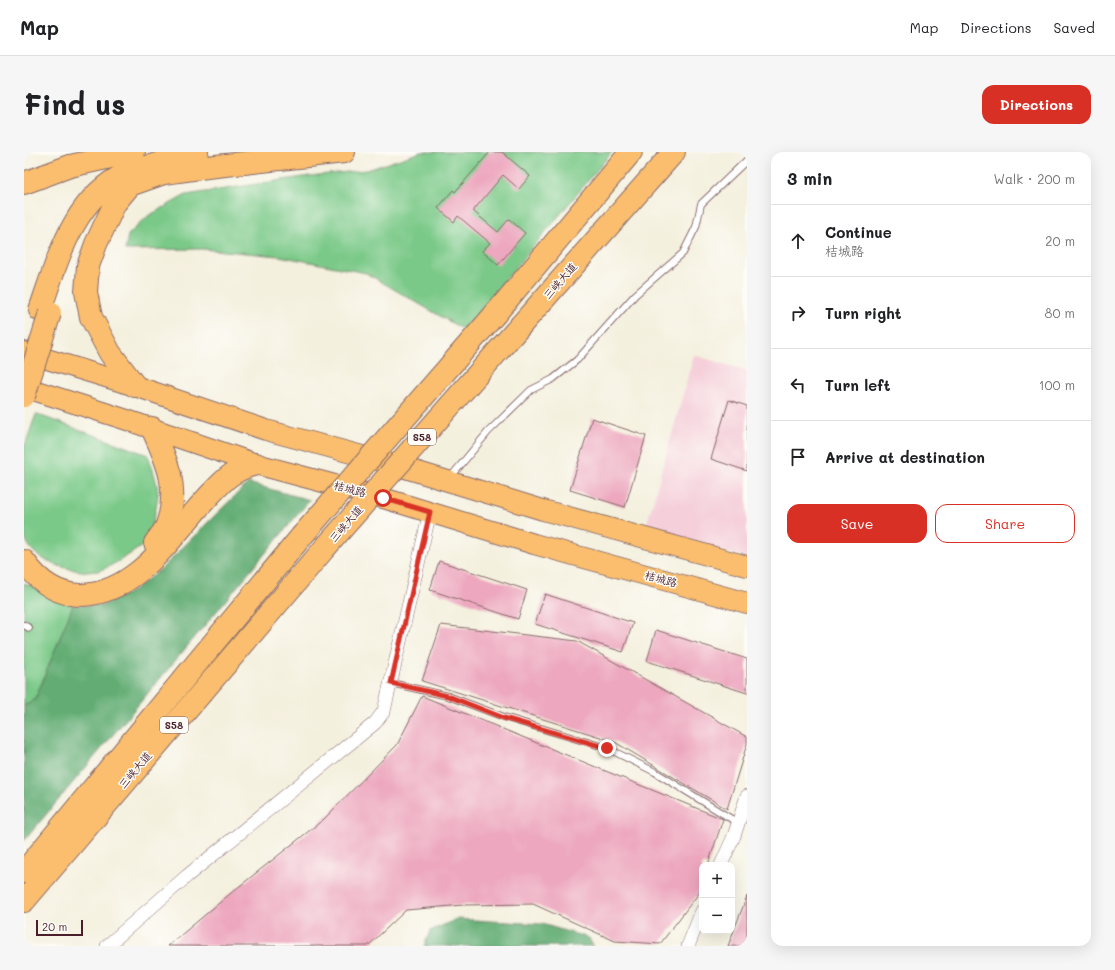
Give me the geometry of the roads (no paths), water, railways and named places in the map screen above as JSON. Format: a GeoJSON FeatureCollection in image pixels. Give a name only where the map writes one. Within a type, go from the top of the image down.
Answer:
{"type":"FeatureCollection","features":[{"type":"Feature","properties":{"kind":"highway"},"geometry":{"type":"LineString","coordinates":[[24,183],[70,166],[134,152]]}},
{"type":"Feature","properties":{"kind":"highway"},"geometry":{"type":"LineString","coordinates":[[24,396],[64,244],[81,211],[114,179],[128,172],[197,152]]}},
{"type":"Feature","properties":{"kind":"highway"},"geometry":{"type":"LineString","coordinates":[[24,363],[73,244],[92,212],[109,195],[130,185],[164,173],[344,152]]}},
{"type":"Feature","properties":{"kind":"highway","name":"三峡大道"},"geometry":{"type":"LineString","coordinates":[[24,872],[301,537],[496,313],[631,152]]}},
{"type":"Feature","properties":{"kind":"highway","name":"三峡大道"},"geometry":{"type":"LineString","coordinates":[[24,901],[324,549],[674,152]]}},
{"type":"Feature","properties":{"kind":"highway"},"geometry":{"type":"LineString","coordinates":[[130,185],[115,203],[96,244],[88,266],[86,292],[91,317],[110,353],[135,386]]}},
{"type":"Feature","properties":{"kind":"highway"},"geometry":{"type":"LineString","coordinates":[[24,547],[31,558],[48,574],[65,583],[84,585],[106,579],[120,575],[139,562],[167,526],[173,490],[167,461],[152,428]]}},
{"type":"Feature","properties":{"kind":"highway"},"geometry":{"type":"LineString","coordinates":[[24,561],[42,582],[56,590],[73,595],[90,594],[110,589],[128,580],[144,568],[190,516],[232,473],[244,467],[256,464]]}},
{"type":"Feature","properties":{"kind":"main road"},"geometry":{"type":"LineString","coordinates":[[24,352],[135,386],[266,430],[392,464],[543,510],[747,566]]}},
{"type":"Feature","properties":{"kind":"main road","name":"桔城路"},"geometry":{"type":"LineString","coordinates":[[24,387],[152,428],[256,464],[383,498],[534,544],[747,603]]}},
{"type":"Feature","properties":{"kind":"street"},"geometry":{"type":"LineString","coordinates":[[107,946],[193,871],[375,723],[384,711],[430,512]]}},
{"type":"Feature","properties":{"kind":"street"},"geometry":{"type":"LineString","coordinates":[[722,862],[747,796]]}},
{"type":"Feature","properties":{"kind":"street"},"geometry":{"type":"LineString","coordinates":[[688,946],[699,918]]}},
{"type":"Feature","properties":{"kind":"lane"},"geometry":{"type":"LineString","coordinates":[[448,481],[488,432],[531,390],[553,380],[577,360],[635,295],[683,253],[696,227],[701,204],[747,160]]}},
{"type":"Feature","properties":{"kind":"lane"},"geometry":{"type":"LineString","coordinates":[[391,683],[448,696],[504,718],[607,748],[655,772],[738,823]]}}]}
